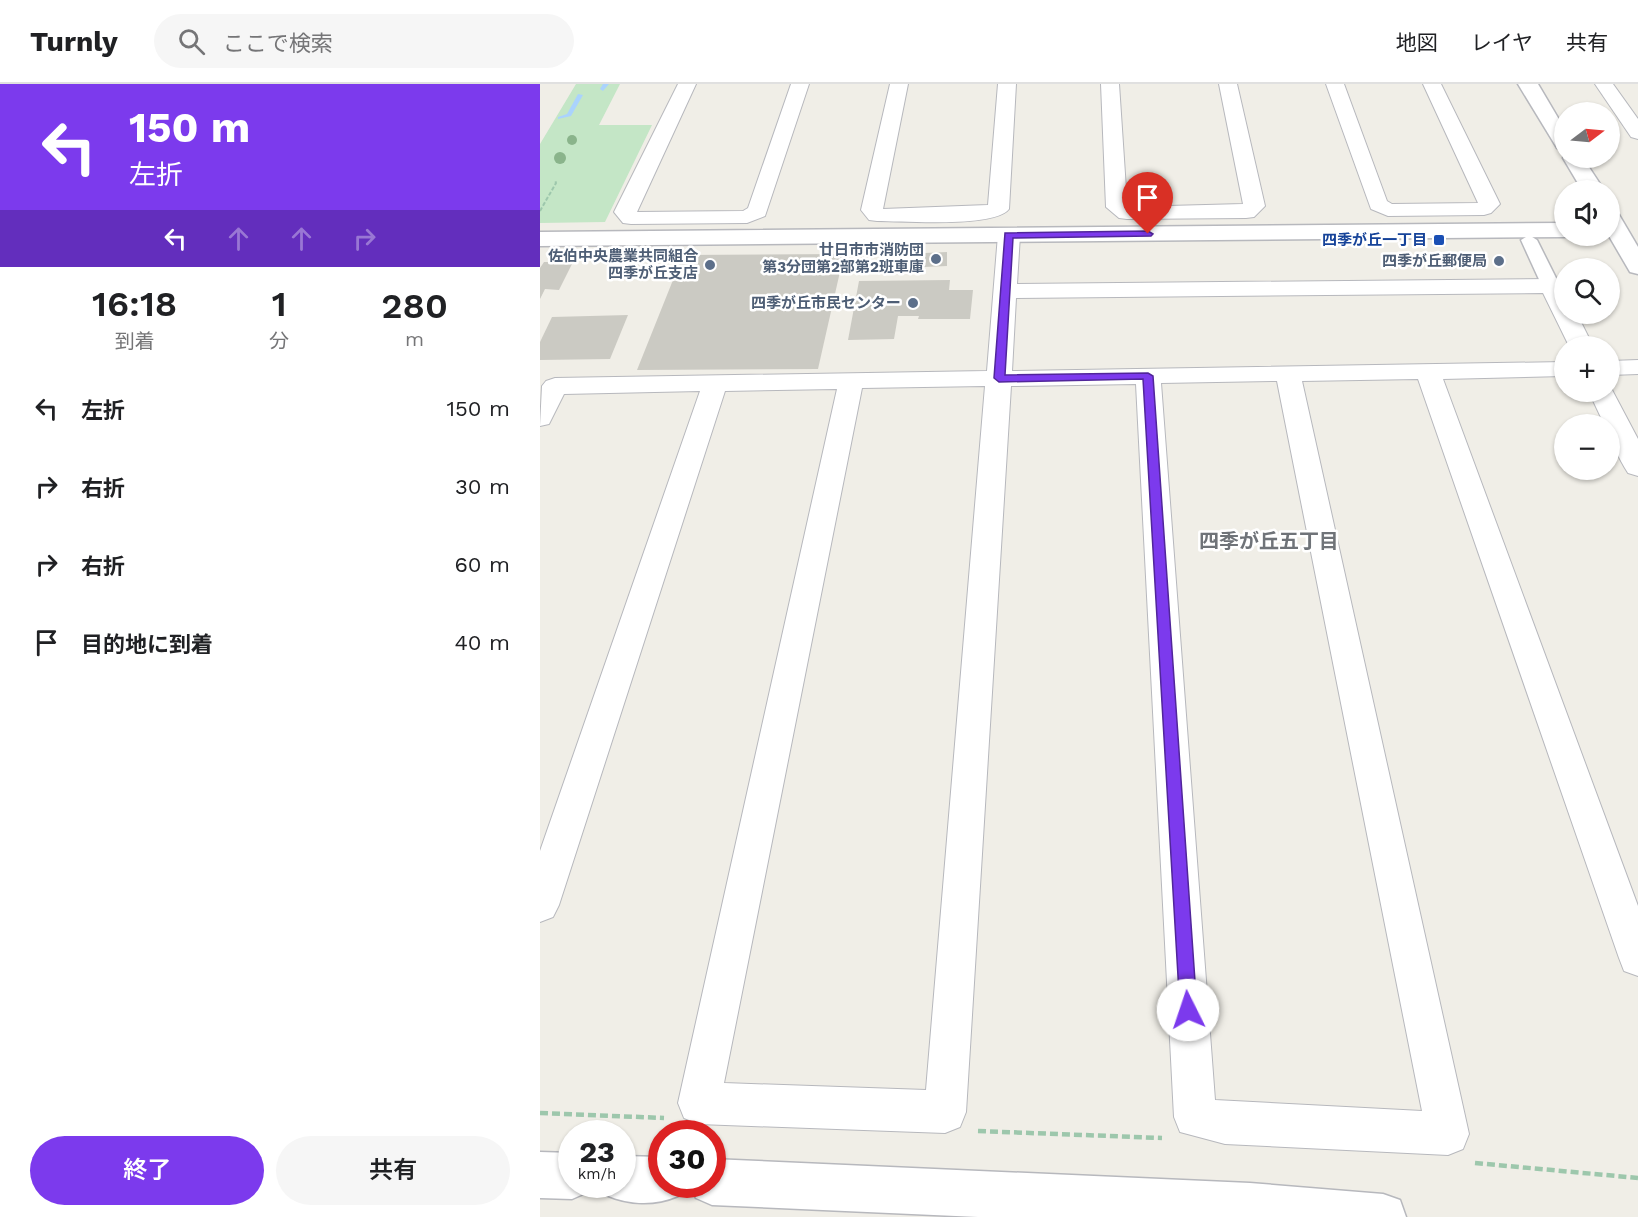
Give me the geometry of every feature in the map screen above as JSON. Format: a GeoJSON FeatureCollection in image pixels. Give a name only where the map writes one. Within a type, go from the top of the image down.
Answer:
{"type":"FeatureCollection","features":[{"type":"Feature","properties":{"kind":"street"},"geometry":{"type":"LineString","coordinates":[[687,84],[625,212],[631,218],[747,216],[757,211],[800,84]]}},
{"type":"Feature","properties":{"kind":"street"},"geometry":{"type":"LineString","coordinates":[[899,84],[872,210],[877,215],[983,214],[998,209],[1007,84]]}},
{"type":"Feature","properties":{"kind":"street"},"geometry":{"type":"LineString","coordinates":[[1110,84],[1117,207],[1127,213],[1246,212],[1254,206],[1228,84]]}},
{"type":"Feature","properties":{"kind":"street"},"geometry":{"type":"LineString","coordinates":[[1335,84],[1378,205],[1388,210],[1485,209],[1489,204],[1432,84]]}},
{"type":"Feature","properties":{"kind":"street"},"geometry":{"type":"LineString","coordinates":[[1528,84],[1554,127]]}},
{"type":"Feature","properties":{"kind":"street"},"geometry":{"type":"LineString","coordinates":[[1604,84],[1638,133]]}},
{"type":"Feature","properties":{"kind":"street"},"geometry":{"type":"LineString","coordinates":[[540,239],[1554,230]]}},
{"type":"Feature","properties":{"kind":"street"},"geometry":{"type":"LineString","coordinates":[[1620,231],[1638,267]]}},
{"type":"Feature","properties":{"kind":"street"},"geometry":{"type":"LineString","coordinates":[[851,381],[699,1103],[945,1112],[1009,235]]}},
{"type":"Feature","properties":{"kind":"street"},"geometry":{"type":"LineString","coordinates":[[1529,240],[1576,336]]}},
{"type":"Feature","properties":{"kind":"street"},"geometry":{"type":"LineString","coordinates":[[1005,291],[1551,286]]}},
{"type":"Feature","properties":{"kind":"street"},"geometry":{"type":"LineString","coordinates":[[1620,368],[1638,368]]}},
{"type":"Feature","properties":{"kind":"street"},"geometry":{"type":"LineString","coordinates":[[540,418],[548,386],[1554,369]]}},
{"type":"Feature","properties":{"kind":"street"},"geometry":{"type":"LineString","coordinates":[[1428,371],[1638,958]]}},
{"type":"Feature","properties":{"kind":"street"},"geometry":{"type":"LineString","coordinates":[[1148,376],[1195,1117],[1225,1123],[1448,1134],[1288,374]]}},
{"type":"Feature","properties":{"kind":"street"},"geometry":{"type":"LineString","coordinates":[[540,904],[715,383]]}},
{"type":"Feature","properties":{"kind":"street"},"geometry":{"type":"LineString","coordinates":[[1607,402],[1638,467]]}},
{"type":"Feature","properties":{"kind":"street"},"geometry":{"type":"LineString","coordinates":[[540,1175],[558,1176]]}},
{"type":"Feature","properties":{"kind":"street"},"geometry":{"type":"LineString","coordinates":[[726,1183],[1250,1206],[1383,1217]]}},
{"type":"Feature","properties":{"kind":"path"},"geometry":{"type":"LineString","coordinates":[[540,211],[556,183],[555,180]]}},
{"type":"Feature","properties":{"kind":"path"},"geometry":{"type":"LineString","coordinates":[[540,1113],[670,1118]]}},
{"type":"Feature","properties":{"kind":"path"},"geometry":{"type":"LineString","coordinates":[[975,1131],[1172,1139]]}},
{"type":"Feature","properties":{"kind":"path"},"geometry":{"type":"LineString","coordinates":[[1471,1162],[1638,1179]]}},
{"type":"Feature","properties":{"kind":"green space"},"geometry":{"type":"Polygon","coordinates":[[[576,84],[620,84],[599,125],[652,125],[605,222],[540,223],[540,144],[576,84]]]}},
{"type":"Feature","properties":{"kind":"building","name":"廿日市市消防団 第3分団第2部第2班車庫"},"geometry":{"type":"Polygon","coordinates":[[[947,252],[947,266],[924,267],[925,253],[947,252]]]}},
{"type":"Feature","properties":{"kind":"building"},"geometry":{"type":"Polygon","coordinates":[[[844,254],[818,369],[637,370],[683,255],[844,254]]]}},
{"type":"Feature","properties":{"kind":"building"},"geometry":{"type":"Polygon","coordinates":[[[544,262],[573,262],[559,290],[545,289],[540,299],[540,268],[544,262]]]}},
{"type":"Feature","properties":{"kind":"building","name":"四季が丘市民センター"},"geometry":{"type":"Polygon","coordinates":[[[950,280],[949,290],[973,290],[970,319],[918,319],[919,316],[898,316],[894,339],[848,340],[859,281],[950,280]]]}},
{"type":"Feature","properties":{"kind":"building"},"geometry":{"type":"Polygon","coordinates":[[[628,315],[610,359],[540,360],[540,342],[552,317],[628,315]]]}},
{"type":"Feature","properties":{"kind":"waterway"},"geometry":{"type":"LineString","coordinates":[[603,89],[606,84]]}},
{"type":"Feature","properties":{"kind":"waterway"},"geometry":{"type":"LineString","coordinates":[[560,118],[569,115],[580,95]]}},
{"type":"Feature","properties":{"kind":"place","name":"四季が丘一丁目"},"geometry":{"type":"Point","coordinates":[1439,240]}},
{"type":"Feature","properties":{"kind":"place","name":"廿日市市消防団 第3分団第2部第2班車庫"},"geometry":{"type":"Point","coordinates":[936,259]}},
{"type":"Feature","properties":{"kind":"place","name":"四季が丘郵便局"},"geometry":{"type":"Point","coordinates":[1499,261]}},
{"type":"Feature","properties":{"kind":"place","name":"佐伯中央農業共同組合 四季が丘支店"},"geometry":{"type":"Point","coordinates":[710,265]}},
{"type":"Feature","properties":{"kind":"place","name":"四季が丘市民センター"},"geometry":{"type":"Point","coordinates":[913,303]}},
{"type":"Feature","properties":{"kind":"district","name":"四季が丘五丁目"},"geometry":{"type":"Point","coordinates":[1269,541]}},
{"type":"Feature","properties":{"kind":"route"},"geometry":{"type":"LineString","coordinates":[[1148,234],[1009,235],[999,378],[1148,376],[1188,1010]]}}]}
